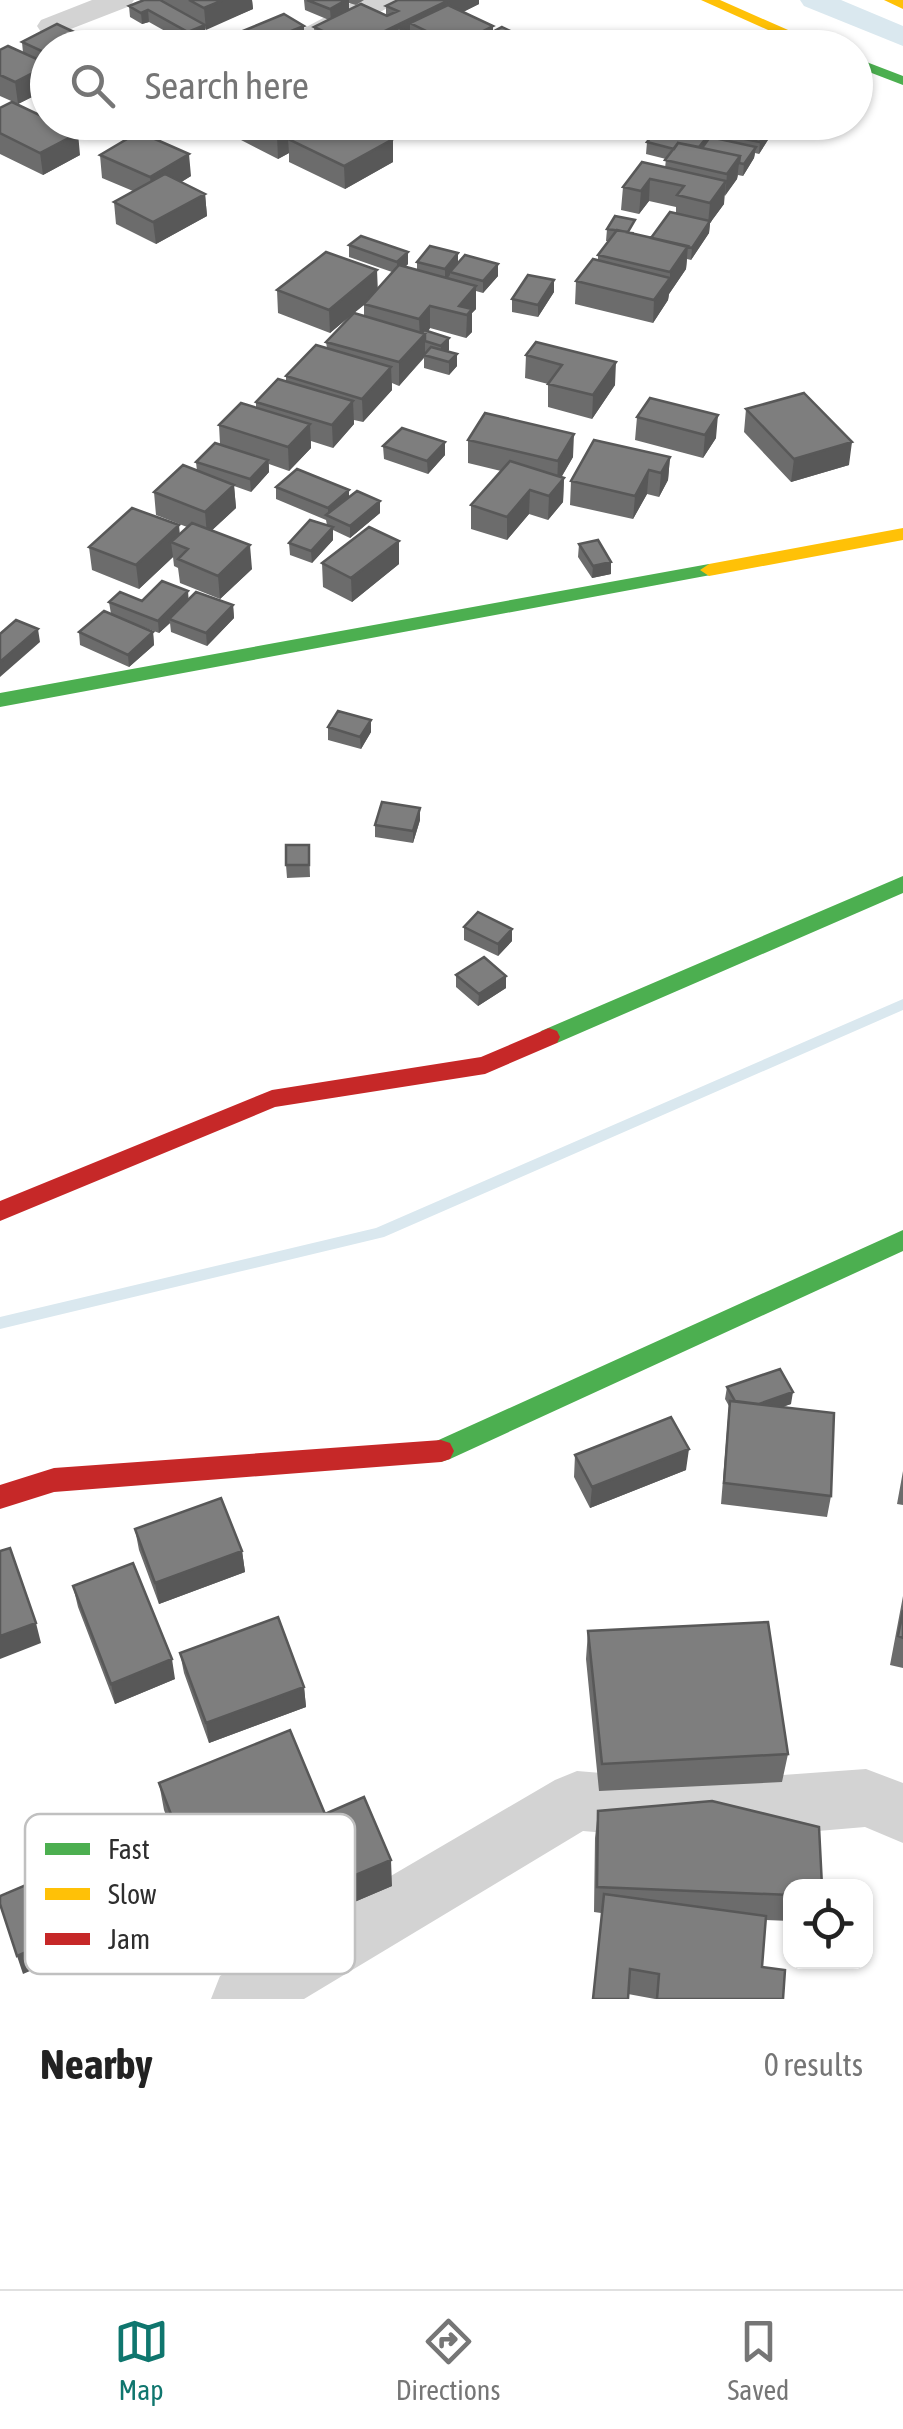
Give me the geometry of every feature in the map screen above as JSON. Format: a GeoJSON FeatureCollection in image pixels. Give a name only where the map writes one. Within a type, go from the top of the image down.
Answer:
{"type":"FeatureCollection","features":[{"type":"Feature","properties":{"kind":"street"},"geometry":{"type":"LineString","coordinates":[[52,26],[119,0]]}},
{"type":"Feature","properties":{"kind":"street"},"geometry":{"type":"LineString","coordinates":[[324,30],[380,0]]}},
{"type":"Feature","properties":{"kind":"street"},"geometry":{"type":"LineString","coordinates":[[708,0],[779,30]]}},
{"type":"Feature","properties":{"kind":"street"},"geometry":{"type":"LineString","coordinates":[[891,0],[903,5]]}},
{"type":"Feature","properties":{"kind":"street"},"geometry":{"type":"LineString","coordinates":[[873,69],[903,82]]}},
{"type":"Feature","properties":{"kind":"street"},"geometry":{"type":"LineString","coordinates":[[0,700],[903,534]]}},
{"type":"Feature","properties":{"kind":"street"},"geometry":{"type":"LineString","coordinates":[[0,1211],[272,1099],[485,1065],[903,884]]}},
{"type":"Feature","properties":{"kind":"street"},"geometry":{"type":"LineString","coordinates":[[0,1496],[54,1480],[437,1452],[903,1240]]}},
{"type":"Feature","properties":{"kind":"street"},"geometry":{"type":"LineString","coordinates":[[355,1933],[577,1801],[699,1810],[866,1798],[903,1813]]}},
{"type":"Feature","properties":{"kind":"street"},"geometry":{"type":"LineString","coordinates":[[243,1999],[285,1974]]}},
{"type":"Feature","properties":{"kind":"building"},"geometry":{"type":"Polygon","coordinates":[[[144,0],[160,0],[205,25],[184,30],[148,10],[141,13],[129,6],[144,0]]]}},
{"type":"Feature","properties":{"kind":"building"},"geometry":{"type":"Polygon","coordinates":[[[189,0],[223,0],[204,8],[189,0]]]}},
{"type":"Feature","properties":{"kind":"building"},"geometry":{"type":"Polygon","coordinates":[[[307,0],[346,0],[330,9],[307,0]]]}},
{"type":"Feature","properties":{"kind":"building"},"geometry":{"type":"Polygon","coordinates":[[[398,0],[449,0],[387,30],[314,27],[361,4],[387,16],[398,11],[386,6],[398,0]]]}},
{"type":"Feature","properties":{"kind":"building"},"geometry":{"type":"Polygon","coordinates":[[[448,5],[493,26],[485,30],[424,30],[410,23],[448,5]]]}},
{"type":"Feature","properties":{"kind":"building"},"geometry":{"type":"Polygon","coordinates":[[[284,14],[304,26],[294,30],[245,30],[284,14]]]}},
{"type":"Feature","properties":{"kind":"building"},"geometry":{"type":"Polygon","coordinates":[[[57,24],[70,30],[45,30],[57,24]]]}},
{"type":"Feature","properties":{"kind":"building"},"geometry":{"type":"Polygon","coordinates":[[[8,46],[30,56],[30,74],[15,82],[0,75],[0,50],[8,46]]]}},
{"type":"Feature","properties":{"kind":"building"},"geometry":{"type":"Polygon","coordinates":[[[12,102],[30,110],[30,140],[65,140],[40,153],[0,133],[0,108],[12,102]]]}},
{"type":"Feature","properties":{"kind":"building"},"geometry":{"type":"Polygon","coordinates":[[[125,140],[157,140],[189,154],[150,177],[100,155],[125,140]]]}},
{"type":"Feature","properties":{"kind":"building"},"geometry":{"type":"Polygon","coordinates":[[[290,140],[391,140],[344,166],[290,140]]]}},
{"type":"Feature","properties":{"kind":"building"},"geometry":{"type":"Polygon","coordinates":[[[705,140],[699,147],[678,143],[674,149],[647,142],[705,140]]]}},
{"type":"Feature","properties":{"kind":"building"},"geometry":{"type":"Polygon","coordinates":[[[708,140],[756,147],[744,164],[739,163],[740,156],[702,148],[708,140]]]}},
{"type":"Feature","properties":{"kind":"building"},"geometry":{"type":"Polygon","coordinates":[[[678,143],[740,156],[727,174],[665,160],[678,143]]]}},
{"type":"Feature","properties":{"kind":"building"},"geometry":{"type":"Polygon","coordinates":[[[642,162],[726,181],[710,203],[677,195],[684,186],[650,179],[641,191],[623,187],[642,162]]]}},
{"type":"Feature","properties":{"kind":"building"},"geometry":{"type":"Polygon","coordinates":[[[165,174],[205,194],[153,222],[114,202],[165,174]]]}},
{"type":"Feature","properties":{"kind":"building"},"geometry":{"type":"Polygon","coordinates":[[[670,212],[710,221],[692,248],[651,238],[670,212]]]}},
{"type":"Feature","properties":{"kind":"building"},"geometry":{"type":"Polygon","coordinates":[[[615,216],[635,220],[628,232],[607,229],[615,216]]]}},
{"type":"Feature","properties":{"kind":"building"},"geometry":{"type":"Polygon","coordinates":[[[617,230],[688,246],[670,272],[598,255],[617,230]]]}},
{"type":"Feature","properties":{"kind":"building"},"geometry":{"type":"Polygon","coordinates":[[[361,236],[408,252],[397,262],[349,245],[361,236]]]}},
{"type":"Feature","properties":{"kind":"building"},"geometry":{"type":"Polygon","coordinates":[[[430,246],[458,253],[445,269],[417,262],[430,246]]]}},
{"type":"Feature","properties":{"kind":"building"},"geometry":{"type":"Polygon","coordinates":[[[326,252],[377,270],[329,310],[277,290],[326,252]]]}},
{"type":"Feature","properties":{"kind":"building"},"geometry":{"type":"Polygon","coordinates":[[[465,255],[498,264],[483,281],[450,272],[465,255]]]}},
{"type":"Feature","properties":{"kind":"building"},"geometry":{"type":"Polygon","coordinates":[[[593,259],[670,278],[654,300],[576,281],[593,259]]]}},
{"type":"Feature","properties":{"kind":"building"},"geometry":{"type":"Polygon","coordinates":[[[399,265],[476,286],[459,306],[472,309],[467,315],[430,306],[419,319],[364,304],[399,265]]]}},
{"type":"Feature","properties":{"kind":"building"},"geometry":{"type":"Polygon","coordinates":[[[528,275],[554,280],[538,305],[512,299],[528,275]]]}},
{"type":"Feature","properties":{"kind":"building"},"geometry":{"type":"Polygon","coordinates":[[[354,313],[425,334],[399,362],[326,342],[354,313]]]}},
{"type":"Feature","properties":{"kind":"building"},"geometry":{"type":"Polygon","coordinates":[[[424,330],[449,338],[441,346],[425,341],[424,330]]]}},
{"type":"Feature","properties":{"kind":"building"},"geometry":{"type":"Polygon","coordinates":[[[536,342],[616,362],[593,395],[548,384],[562,365],[526,355],[536,342]]]}},
{"type":"Feature","properties":{"kind":"building"},"geometry":{"type":"Polygon","coordinates":[[[316,345],[391,367],[362,399],[286,376],[316,345]]]}},
{"type":"Feature","properties":{"kind":"building"},"geometry":{"type":"Polygon","coordinates":[[[431,347],[457,354],[449,362],[424,355],[431,347]]]}},
{"type":"Feature","properties":{"kind":"building"},"geometry":{"type":"Polygon","coordinates":[[[278,379],[353,401],[332,425],[256,402],[278,379]]]}},
{"type":"Feature","properties":{"kind":"building"},"geometry":{"type":"Polygon","coordinates":[[[804,393],[852,442],[794,459],[746,409],[804,393]]]}},
{"type":"Feature","properties":{"kind":"building"},"geometry":{"type":"Polygon","coordinates":[[[650,398],[718,415],[705,435],[637,417],[650,398]]]}},
{"type":"Feature","properties":{"kind":"building"},"geometry":{"type":"Polygon","coordinates":[[[241,403],[310,424],[288,447],[219,425],[241,403]]]}},
{"type":"Feature","properties":{"kind":"building"},"geometry":{"type":"Polygon","coordinates":[[[485,413],[574,434],[558,461],[468,440],[485,413]]]}},
{"type":"Feature","properties":{"kind":"building"},"geometry":{"type":"Polygon","coordinates":[[[402,428],[445,442],[427,461],[383,446],[402,428]]]}},
{"type":"Feature","properties":{"kind":"building"},"geometry":{"type":"Polygon","coordinates":[[[594,440],[670,457],[661,473],[649,470],[635,496],[571,481],[594,440]]]}},
{"type":"Feature","properties":{"kind":"building"},"geometry":{"type":"Polygon","coordinates":[[[215,443],[268,460],[250,479],[196,462],[215,443]]]}},
{"type":"Feature","properties":{"kind":"building"},"geometry":{"type":"Polygon","coordinates":[[[510,461],[564,478],[549,496],[530,490],[507,517],[471,505],[510,461]]]}},
{"type":"Feature","properties":{"kind":"building"},"geometry":{"type":"Polygon","coordinates":[[[183,465],[234,485],[205,512],[154,492],[183,465]]]}},
{"type":"Feature","properties":{"kind":"building"},"geometry":{"type":"Polygon","coordinates":[[[297,469],[349,490],[328,508],[276,487],[297,469]]]}},
{"type":"Feature","properties":{"kind":"building"},"geometry":{"type":"Polygon","coordinates":[[[357,491],[380,501],[350,526],[326,515],[357,491]]]}},
{"type":"Feature","properties":{"kind":"building"},"geometry":{"type":"Polygon","coordinates":[[[132,508],[179,525],[136,565],[89,547],[132,508]]]}},
{"type":"Feature","properties":{"kind":"building"},"geometry":{"type":"Polygon","coordinates":[[[310,520],[333,527],[311,551],[289,543],[310,520]]]}},
{"type":"Feature","properties":{"kind":"building"},"geometry":{"type":"Polygon","coordinates":[[[192,523],[250,545],[218,576],[178,559],[188,549],[171,542],[192,523]]]}},
{"type":"Feature","properties":{"kind":"building"},"geometry":{"type":"Polygon","coordinates":[[[369,527],[399,541],[351,578],[322,563],[369,527]]]}},
{"type":"Feature","properties":{"kind":"building"},"geometry":{"type":"Polygon","coordinates":[[[598,540],[611,562],[593,566],[579,544],[598,540]]]}},
{"type":"Feature","properties":{"kind":"building"},"geometry":{"type":"Polygon","coordinates":[[[162,581],[188,591],[158,621],[109,602],[120,592],[142,601],[162,581]]]}},
{"type":"Feature","properties":{"kind":"building"},"geometry":{"type":"Polygon","coordinates":[[[196,592],[233,605],[206,633],[169,619],[196,592]]]}},
{"type":"Feature","properties":{"kind":"building"},"geometry":{"type":"Polygon","coordinates":[[[104,611],[153,632],[128,655],[79,632],[104,611]]]}},
{"type":"Feature","properties":{"kind":"building"},"geometry":{"type":"Polygon","coordinates":[[[16,620],[38,629],[0,662],[0,634],[16,620]]]}},
{"type":"Feature","properties":{"kind":"building"},"geometry":{"type":"Polygon","coordinates":[[[338,711],[371,720],[360,737],[328,727],[338,711]]]}},
{"type":"Feature","properties":{"kind":"building"},"geometry":{"type":"Polygon","coordinates":[[[382,802],[420,808],[413,831],[375,825],[382,802]]]}},
{"type":"Feature","properties":{"kind":"building"},"geometry":{"type":"Polygon","coordinates":[[[286,845],[309,845],[309,865],[286,865],[286,845]]]}},
{"type":"Feature","properties":{"kind":"building"},"geometry":{"type":"Polygon","coordinates":[[[478,912],[512,929],[498,944],[464,927],[478,912]]]}},
{"type":"Feature","properties":{"kind":"building"},"geometry":{"type":"Polygon","coordinates":[[[484,957],[506,976],[479,994],[456,975],[484,957]]]}},
{"type":"Feature","properties":{"kind":"building"},"geometry":{"type":"Polygon","coordinates":[[[780,1369],[793,1392],[759,1404],[735,1401],[727,1387],[780,1369]]]}},
{"type":"Feature","properties":{"kind":"building"},"geometry":{"type":"Polygon","coordinates":[[[730,1401],[834,1413],[831,1496],[724,1483],[730,1401]]]}},
{"type":"Feature","properties":{"kind":"building"},"geometry":{"type":"Polygon","coordinates":[[[671,1417],[689,1449],[592,1487],[575,1455],[671,1417]]]}},
{"type":"Feature","properties":{"kind":"building"},"geometry":{"type":"Polygon","coordinates":[[[221,1498],[242,1551],[155,1583],[135,1529],[221,1498]]]}},
{"type":"Feature","properties":{"kind":"building"},"geometry":{"type":"Polygon","coordinates":[[[10,1548],[36,1623],[0,1636],[0,1551],[10,1548]]]}},
{"type":"Feature","properties":{"kind":"building"},"geometry":{"type":"Polygon","coordinates":[[[133,1563],[172,1659],[111,1684],[73,1586],[133,1563]]]}},
{"type":"Feature","properties":{"kind":"building"},"geometry":{"type":"Polygon","coordinates":[[[903,1610],[903,1638],[898,1636],[903,1610]]]}},
{"type":"Feature","properties":{"kind":"building"},"geometry":{"type":"Polygon","coordinates":[[[278,1617],[304,1687],[206,1723],[180,1653],[278,1617]]]}},
{"type":"Feature","properties":{"kind":"building"},"geometry":{"type":"Polygon","coordinates":[[[768,1622],[788,1754],[602,1764],[588,1631],[768,1622]]]}},
{"type":"Feature","properties":{"kind":"building"},"geometry":{"type":"Polygon","coordinates":[[[290,1730],[325,1814],[171,1814],[159,1783],[290,1730]]]}},
{"type":"Feature","properties":{"kind":"building"},"geometry":{"type":"Polygon","coordinates":[[[364,1797],[391,1860],[355,1875],[355,1814],[325,1814],[364,1797]]]}},
{"type":"Feature","properties":{"kind":"building"},"geometry":{"type":"Polygon","coordinates":[[[712,1801],[819,1827],[822,1879],[783,1879],[783,1895],[597,1887],[598,1811],[712,1801]]]}},
{"type":"Feature","properties":{"kind":"building"},"geometry":{"type":"Polygon","coordinates":[[[25,1885],[25,1953],[17,1956],[0,1904],[0,1896],[25,1885]]]}},
{"type":"Feature","properties":{"kind":"building"},"geometry":{"type":"Polygon","coordinates":[[[604,1894],[766,1916],[762,1967],[785,1970],[783,1999],[657,1999],[659,1974],[630,1969],[628,1999],[593,1999],[604,1894]]]}},
{"type":"Feature","properties":{"kind":"waterway"},"geometry":{"type":"LineString","coordinates":[[815,0],[903,37]]}},
{"type":"Feature","properties":{"kind":"waterway"},"geometry":{"type":"LineString","coordinates":[[0,1323],[379,1233],[903,1004]]}},
{"type":"Feature","properties":{"kind":"traffic: fast"},"geometry":{"type":"LineString","coordinates":[[873,69],[903,81]]}},
{"type":"Feature","properties":{"kind":"traffic: fast"},"geometry":{"type":"LineString","coordinates":[[0,700],[709,570]]}},
{"type":"Feature","properties":{"kind":"traffic: fast"},"geometry":{"type":"LineString","coordinates":[[549,1037],[903,884]]}},
{"type":"Feature","properties":{"kind":"traffic: fast"},"geometry":{"type":"LineString","coordinates":[[441,1451],[903,1240]]}},
{"type":"Feature","properties":{"kind":"traffic: slow"},"geometry":{"type":"LineString","coordinates":[[708,0],[779,30]]}},
{"type":"Feature","properties":{"kind":"traffic: slow"},"geometry":{"type":"LineString","coordinates":[[891,0],[903,5]]}},
{"type":"Feature","properties":{"kind":"traffic: slow"},"geometry":{"type":"LineString","coordinates":[[709,570],[903,534]]}},
{"type":"Feature","properties":{"kind":"traffic: jam"},"geometry":{"type":"LineString","coordinates":[[0,1211],[272,1099],[485,1065],[549,1037]]}},
{"type":"Feature","properties":{"kind":"traffic: jam"},"geometry":{"type":"LineString","coordinates":[[0,1497],[54,1480],[441,1451]]}}]}
